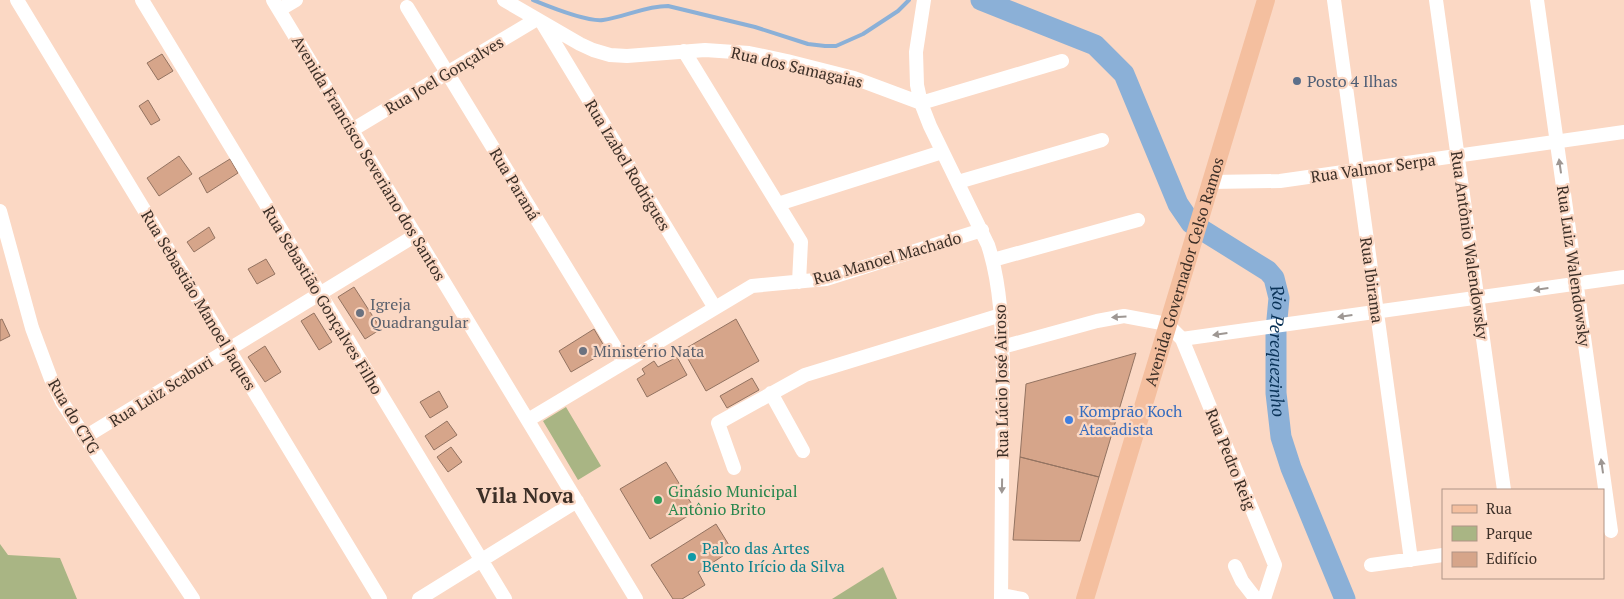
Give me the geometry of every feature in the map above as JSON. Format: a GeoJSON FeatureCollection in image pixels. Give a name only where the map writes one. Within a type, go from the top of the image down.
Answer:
{"type":"FeatureCollection","features":[{"type":"Feature","properties":{"kind":"main road","name":"Avenida Governador Celso Ramos"},"geometry":{"type":"LineString","coordinates":[[1085,599],[1264,1]]}},
{"type":"Feature","properties":{"kind":"street","name":"Rua Sebastião Manoel Jaques"},"geometry":{"type":"LineString","coordinates":[[17,0],[380,599]]}},
{"type":"Feature","properties":{"kind":"street","name":"Rua Sebastião Gonçalves Filho"},"geometry":{"type":"LineString","coordinates":[[142,0],[505,599]]}},
{"type":"Feature","properties":{"kind":"street"},"geometry":{"type":"LineString","coordinates":[[276,5],[296,0]]}},
{"type":"Feature","properties":{"kind":"street","name":"Rua dos Samagaias"},"geometry":{"type":"LineString","coordinates":[[504,0],[580,44],[610,55],[635,56],[684,51],[726,50],[787,61],[854,78],[921,103]]}},
{"type":"Feature","properties":{"kind":"street","name":"Rua Lúcio José Airoso"},"geometry":{"type":"LineString","coordinates":[[924,0],[916,52],[917,84],[921,103],[942,152],[982,230],[993,260],[1001,315],[1001,597]]}},
{"type":"Feature","properties":{"kind":"street","name":"Rua Ibirama"},"geometry":{"type":"LineString","coordinates":[[1334,0],[1411,560]]}},
{"type":"Feature","properties":{"kind":"street","name":"Rua Antônio Walendowsky"},"geometry":{"type":"LineString","coordinates":[[1436,0],[1504,489]]}},
{"type":"Feature","properties":{"kind":"street","name":"Rua Luiz Walendowsky"},"geometry":{"type":"LineString","coordinates":[[1537,0],[1613,531]]}},
{"type":"Feature","properties":{"kind":"street","name":"Avenida Francisco Severiano dos Santos"},"geometry":{"type":"LineString","coordinates":[[276,5],[636,599]]}},
{"type":"Feature","properties":{"kind":"street","name":"Rua Paraná"},"geometry":{"type":"LineString","coordinates":[[407,7],[624,362]]}},
{"type":"Feature","properties":{"kind":"street","name":"Rua Joel Gonçalves"},"geometry":{"type":"LineString","coordinates":[[352,130],[539,21]]}},
{"type":"Feature","properties":{"kind":"street","name":"Rua Izabel Rodrigues"},"geometry":{"type":"LineString","coordinates":[[539,21],[715,308]]}},
{"type":"Feature","properties":{"kind":"street"},"geometry":{"type":"LineString","coordinates":[[684,51],[800,242],[799,282]]}},
{"type":"Feature","properties":{"kind":"street"},"geometry":{"type":"LineString","coordinates":[[921,103],[1062,61]]}},
{"type":"Feature","properties":{"kind":"street","name":"Rua Valmor Serpa"},"geometry":{"type":"LineString","coordinates":[[1211,182],[1280,181],[1624,132]]}},
{"type":"Feature","properties":{"kind":"street"},"geometry":{"type":"LineString","coordinates":[[958,182],[1102,140]]}},
{"type":"Feature","properties":{"kind":"street"},"geometry":{"type":"LineString","coordinates":[[778,204],[942,152]]}},
{"type":"Feature","properties":{"kind":"street","name":"Rua do CTG"},"geometry":{"type":"LineString","coordinates":[[0,211],[23,299],[40,352],[62,402],[193,599]]}},
{"type":"Feature","properties":{"kind":"street"},"geometry":{"type":"LineString","coordinates":[[993,260],[1138,220]]}},
{"type":"Feature","properties":{"kind":"street","name":"Rua Manoel Machado"},"geometry":{"type":"LineString","coordinates":[[528,420],[752,286],[826,279],[982,230]]}},
{"type":"Feature","properties":{"kind":"street","name":"Rua Luiz Scaburi"},"geometry":{"type":"LineString","coordinates":[[85,437],[416,235]]}},
{"type":"Feature","properties":{"kind":"street"},"geometry":{"type":"LineString","coordinates":[[1182,339],[1624,277]]}},
{"type":"Feature","properties":{"kind":"street"},"geometry":{"type":"LineString","coordinates":[[734,468],[718,423],[805,375],[1001,315]]}},
{"type":"Feature","properties":{"kind":"street"},"geometry":{"type":"LineString","coordinates":[[1002,347],[1110,317],[1136,317],[1167,324]]}},
{"type":"Feature","properties":{"kind":"street","name":"Rua Pedro Reig"},"geometry":{"type":"LineString","coordinates":[[1167,324],[1182,339],[1275,566],[1264,599]]}},
{"type":"Feature","properties":{"kind":"street"},"geometry":{"type":"LineString","coordinates":[[771,393],[804,451]]}},
{"type":"Feature","properties":{"kind":"street"},"geometry":{"type":"LineString","coordinates":[[419,599],[577,501]]}},
{"type":"Feature","properties":{"kind":"street"},"geometry":{"type":"LineString","coordinates":[[1371,565],[1442,555]]}},
{"type":"Feature","properties":{"kind":"street"},"geometry":{"type":"LineString","coordinates":[[1235,566],[1242,581],[1256,599]]}},
{"type":"Feature","properties":{"kind":"street"},"geometry":{"type":"LineString","coordinates":[[1001,597],[1022,599]]}},
{"type":"Feature","properties":{"kind":"green space"},"geometry":{"type":"Polygon","coordinates":[[[566,407],[601,466],[578,480],[543,421],[566,407]]]}},
{"type":"Feature","properties":{"kind":"green space"},"geometry":{"type":"Polygon","coordinates":[[[0,544],[8,555],[60,558],[77,599],[0,599],[0,544]]]}},
{"type":"Feature","properties":{"kind":"green space"},"geometry":{"type":"Polygon","coordinates":[[[883,567],[897,599],[832,599],[883,567]]]}},
{"type":"Feature","properties":{"kind":"building"},"geometry":{"type":"Polygon","coordinates":[[[162,54],[173,71],[158,80],[147,63],[162,54]]]}},
{"type":"Feature","properties":{"kind":"building"},"geometry":{"type":"Polygon","coordinates":[[[148,100],[160,120],[151,125],[139,106],[148,100]]]}},
{"type":"Feature","properties":{"kind":"building"},"geometry":{"type":"Polygon","coordinates":[[[179,156],[192,174],[159,196],[147,178],[179,156]]]}},
{"type":"Feature","properties":{"kind":"building"},"geometry":{"type":"Polygon","coordinates":[[[230,159],[238,173],[207,193],[199,178],[230,159]]]}},
{"type":"Feature","properties":{"kind":"building"},"geometry":{"type":"Polygon","coordinates":[[[209,227],[215,238],[194,252],[187,242],[209,227]]]}},
{"type":"Feature","properties":{"kind":"building"},"geometry":{"type":"Polygon","coordinates":[[[266,259],[275,274],[257,284],[248,269],[266,259]]]}},
{"type":"Feature","properties":{"kind":"building","name":"Igreja Quadrangular"},"geometry":{"type":"Polygon","coordinates":[[[354,287],[381,329],[365,339],[338,297],[354,287]]]}},
{"type":"Feature","properties":{"kind":"building"},"geometry":{"type":"Polygon","coordinates":[[[314,313],[332,342],[319,350],[301,321],[314,313]]]}},
{"type":"Feature","properties":{"kind":"building"},"geometry":{"type":"Polygon","coordinates":[[[2,319],[10,336],[0,341],[0,320],[2,319]]]}},
{"type":"Feature","properties":{"kind":"building"},"geometry":{"type":"Polygon","coordinates":[[[736,319],[759,361],[706,391],[683,350],[736,319]]]}},
{"type":"Feature","properties":{"kind":"building","name":"Ministério Nata"},"geometry":{"type":"Polygon","coordinates":[[[594,329],[607,351],[571,372],[559,351],[594,329]]]}},
{"type":"Feature","properties":{"kind":"building"},"geometry":{"type":"Polygon","coordinates":[[[265,346],[281,372],[265,382],[248,357],[265,346]]]}},
{"type":"Feature","properties":{"kind":"building","name":"Komprão Koch Atacadista"},"geometry":{"type":"Polygon","coordinates":[[[1136,353],[1099,477],[1020,457],[1026,384],[1136,353]]]}},
{"type":"Feature","properties":{"kind":"building"},"geometry":{"type":"Polygon","coordinates":[[[677,357],[687,375],[647,397],[637,379],[645,374],[642,369],[654,361],[658,367],[677,357]]]}},
{"type":"Feature","properties":{"kind":"building"},"geometry":{"type":"Polygon","coordinates":[[[752,378],[759,390],[727,408],[720,396],[752,378]]]}},
{"type":"Feature","properties":{"kind":"building"},"geometry":{"type":"Polygon","coordinates":[[[439,391],[448,407],[430,418],[420,402],[439,391]]]}},
{"type":"Feature","properties":{"kind":"building"},"geometry":{"type":"Polygon","coordinates":[[[447,421],[457,435],[434,450],[425,436],[447,421]]]}},
{"type":"Feature","properties":{"kind":"building"},"geometry":{"type":"Polygon","coordinates":[[[451,447],[462,462],[448,472],[437,457],[451,447]]]}},
{"type":"Feature","properties":{"kind":"building"},"geometry":{"type":"Polygon","coordinates":[[[1020,457],[1099,477],[1080,541],[1013,540],[1020,457]]]}},
{"type":"Feature","properties":{"kind":"building","name":"Ginásio Municipal Antônio Brito"},"geometry":{"type":"Polygon","coordinates":[[[666,462],[696,511],[650,539],[620,489],[666,462]]]}},
{"type":"Feature","properties":{"kind":"building","name":"Palco das Artes Bento Irício da Silva"},"geometry":{"type":"Polygon","coordinates":[[[716,524],[732,550],[698,572],[705,585],[682,599],[673,599],[651,565],[716,524]]]}},
{"type":"Feature","properties":{"kind":"waterway","name":"Rio Perequezinho"},"geometry":{"type":"LineString","coordinates":[[533,0],[568,13],[596,20],[611,19],[651,8],[668,6],[755,27],[808,44],[825,46],[836,46],[863,34],[898,11],[909,0]]}},
{"type":"Feature","properties":{"kind":"waterway","name":"Rio Perequezinho"},"geometry":{"type":"LineString","coordinates":[[981,0],[1095,45],[1124,74],[1178,204],[1191,223],[1268,271],[1274,278],[1279,298],[1276,330],[1276,393],[1281,437],[1291,468],[1345,599]]}},
{"type":"Feature","properties":{"kind":"place","name":"Posto 4 Ilhas"},"geometry":{"type":"Point","coordinates":[1297,81]}},
{"type":"Feature","properties":{"kind":"place","name":"Igreja Quadrangular"},"geometry":{"type":"Point","coordinates":[360,313]}},
{"type":"Feature","properties":{"kind":"place","name":"Ministério Nata"},"geometry":{"type":"Point","coordinates":[583,351]}},
{"type":"Feature","properties":{"kind":"place","name":"Komprão Koch Atacadista"},"geometry":{"type":"Point","coordinates":[1069,420]}},
{"type":"Feature","properties":{"kind":"place","name":"Ginásio Municipal Antônio Brito"},"geometry":{"type":"Point","coordinates":[658,500]}},
{"type":"Feature","properties":{"kind":"place","name":"Palco das Artes Bento Irício da Silva"},"geometry":{"type":"Point","coordinates":[692,557]}},
{"type":"Feature","properties":{"kind":"district","name":"Vila Nova"},"geometry":{"type":"Point","coordinates":[525,496]}}]}
